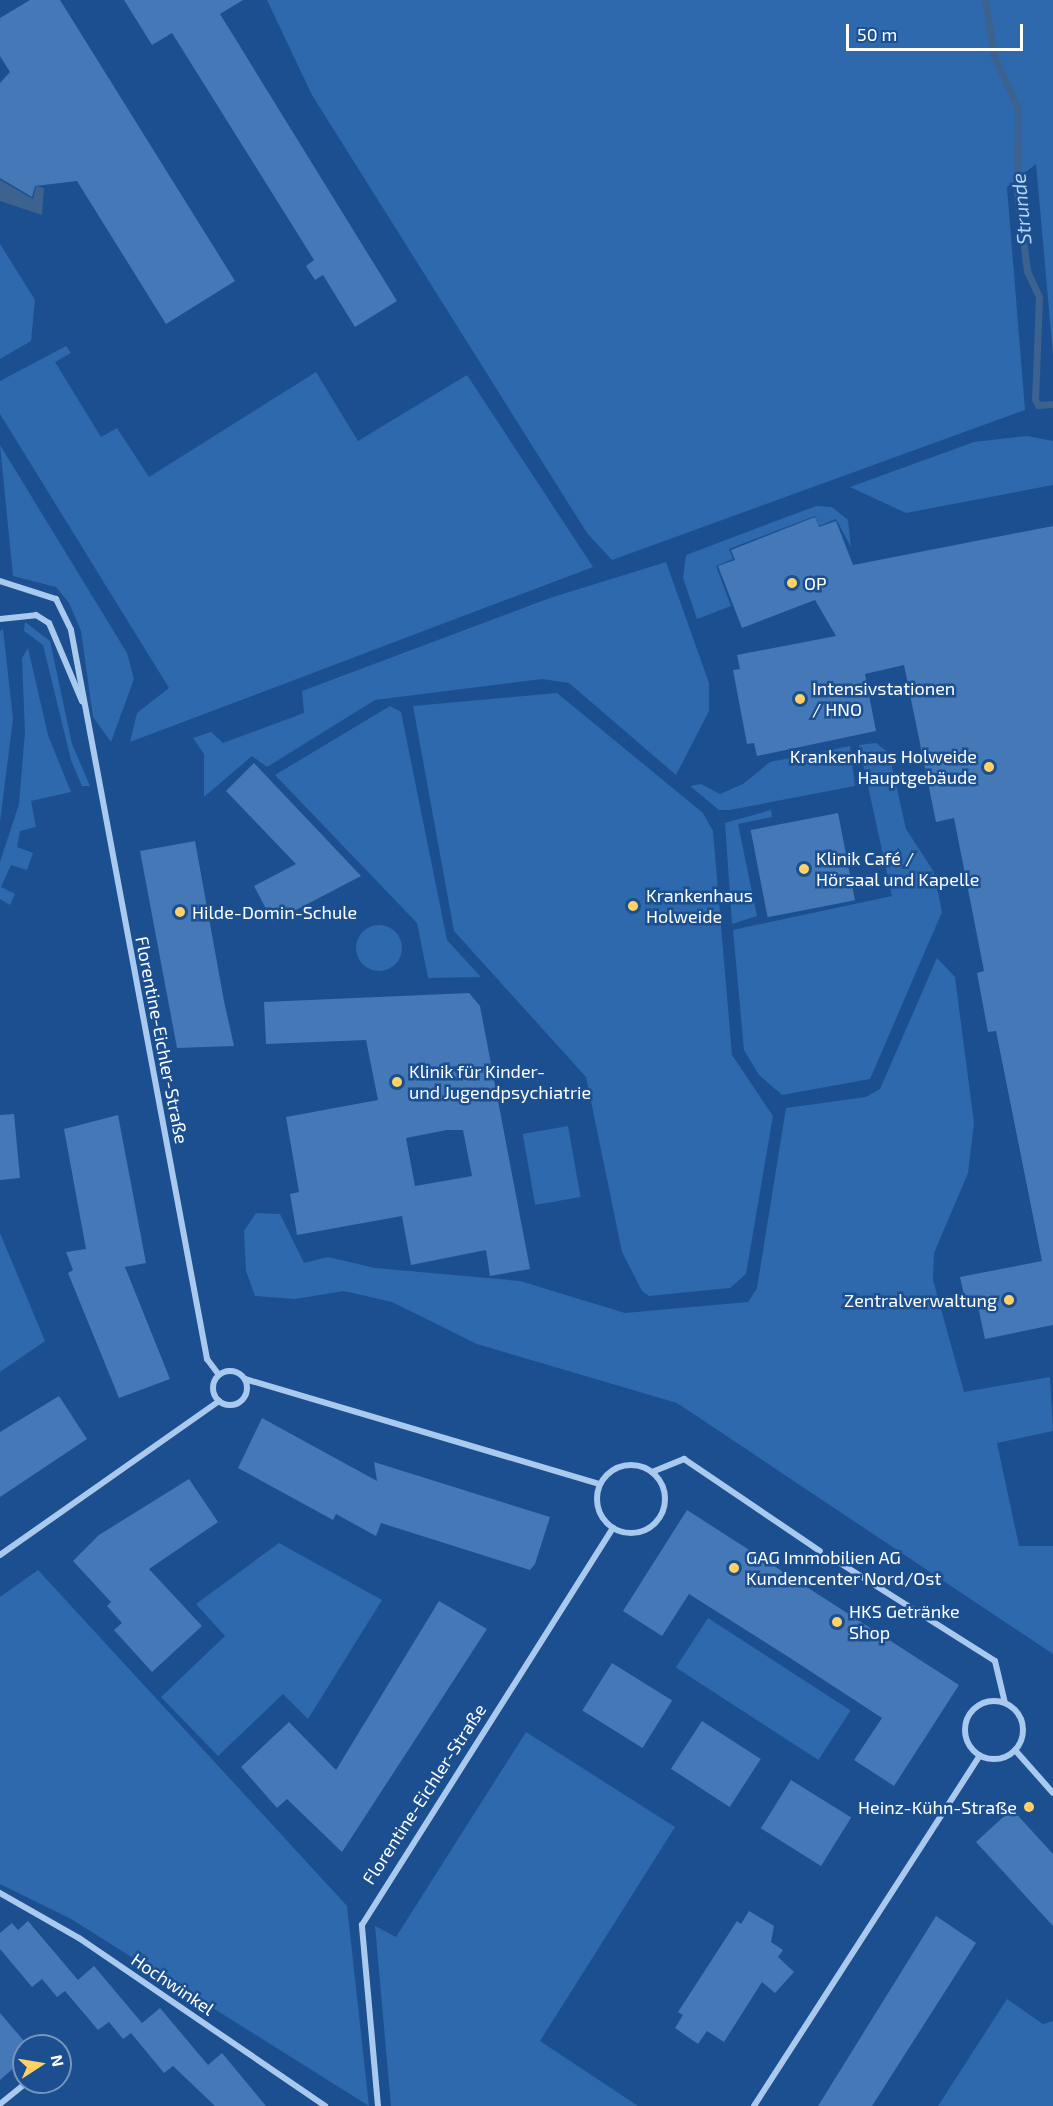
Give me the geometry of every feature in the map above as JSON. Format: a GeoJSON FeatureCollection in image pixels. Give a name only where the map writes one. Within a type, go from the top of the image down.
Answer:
{"type":"FeatureCollection","features":[{"type":"Feature","properties":{"kind":"street","name":"Florentine-Eichler-Straße"},"geometry":{"type":"LineString","coordinates":[[0,581],[35,588],[56,599],[65,612],[207,1359],[219,1375],[214,1385],[219,1401]]}},
{"type":"Feature","properties":{"kind":"street","name":"Florentine-Eichler-Straße"},"geometry":{"type":"LineString","coordinates":[[0,619],[36,615],[49,623],[85,708]]}},
{"type":"Feature","properties":{"kind":"street"},"geometry":{"type":"LineString","coordinates":[[219,1375],[236,1372],[245,1379],[600,1484]]}},
{"type":"Feature","properties":{"kind":"street"},"geometry":{"type":"LineString","coordinates":[[0,1555],[219,1401],[240,1402],[246,1394],[245,1379]]}},
{"type":"Feature","properties":{"kind":"street"},"geometry":{"type":"LineString","coordinates":[[652,1472],[665,1491],[662,1514],[635,1533],[613,1528],[596,1504],[600,1484],[623,1465],[652,1472],[684,1458],[820,1551]]}},
{"type":"Feature","properties":{"kind":"street","name":"Florentine-Eichler-Straße"},"geometry":{"type":"LineString","coordinates":[[378,2106],[362,1925],[613,1528]]}},
{"type":"Feature","properties":{"kind":"street"},"geometry":{"type":"LineString","coordinates":[[840,1563],[995,1661],[1005,1703],[1020,1718],[1015,1750]]}},
{"type":"Feature","properties":{"kind":"street"},"geometry":{"type":"LineString","coordinates":[[1005,1703],[983,1703],[968,1718],[966,1739],[980,1755],[998,1759],[1015,1750]]}},
{"type":"Feature","properties":{"kind":"street"},"geometry":{"type":"LineString","coordinates":[[1015,1750],[1053,1793]]}},
{"type":"Feature","properties":{"kind":"street"},"geometry":{"type":"LineString","coordinates":[[754,2106],[980,1755]]}},
{"type":"Feature","properties":{"kind":"street","name":"Hochwinkel"},"geometry":{"type":"LineString","coordinates":[[0,1893],[79,1938],[325,2106]]}},
{"type":"Feature","properties":{"kind":"street"},"geometry":{"type":"LineString","coordinates":[[0,2104],[12,2094]]}},
{"type":"Feature","properties":{"kind":"shaded area"},"geometry":{"type":"Polygon","coordinates":[[[267,0],[1053,0],[1053,355],[1036,164],[1007,187],[1025,410],[612,560],[587,533],[312,95],[267,0]]]}},
{"type":"Feature","properties":{"kind":"shaded area"},"geometry":{"type":"Polygon","coordinates":[[[0,180],[33,199],[36,186],[44,188],[42,215],[0,201],[0,180]]]}},
{"type":"Feature","properties":{"kind":"shaded area"},"geometry":{"type":"Polygon","coordinates":[[[0,244],[35,300],[31,341],[0,359],[0,244]]]}},
{"type":"Feature","properties":{"kind":"shaded area"},"geometry":{"type":"Polygon","coordinates":[[[66,346],[71,353],[55,362],[101,437],[117,428],[149,477],[316,372],[358,441],[467,375],[593,567],[130,742],[137,713],[169,688],[0,414],[0,381],[66,346]]]}},
{"type":"Feature","properties":{"kind":"shaded area"},"geometry":{"type":"Polygon","coordinates":[[[1027,436],[1053,441],[1053,485],[906,513],[850,487],[974,442],[1027,436]]]}},
{"type":"Feature","properties":{"kind":"shaded area"},"geometry":{"type":"Polygon","coordinates":[[[0,445],[127,653],[134,679],[111,742],[93,717],[81,631],[69,603],[56,587],[13,576],[0,445]]]}},
{"type":"Feature","properties":{"kind":"shaded area"},"geometry":{"type":"Polygon","coordinates":[[[816,506],[832,507],[848,520],[851,547],[836,519],[819,526],[815,516],[729,549],[733,559],[716,566],[731,606],[697,619],[683,578],[686,555],[816,506]]]}},
{"type":"Feature","properties":{"kind":"shaded area"},"geometry":{"type":"Polygon","coordinates":[[[666,562],[709,683],[709,711],[676,775],[569,683],[542,679],[375,700],[267,767],[252,756],[204,797],[204,754],[193,738],[211,732],[223,743],[304,713],[302,691],[550,598],[666,562]]]}},
{"type":"Feature","properties":{"kind":"shaded area"},"geometry":{"type":"Polygon","coordinates":[[[25,622],[50,641],[72,744],[90,786],[82,786],[71,760],[43,645],[24,631],[25,622]]]}},
{"type":"Feature","properties":{"kind":"shaded area"},"geometry":{"type":"Polygon","coordinates":[[[3,629],[13,719],[0,822],[0,631],[3,629]]]}},
{"type":"Feature","properties":{"kind":"shaded area"},"geometry":{"type":"Polygon","coordinates":[[[28,648],[48,735],[71,792],[31,801],[36,827],[20,831],[17,847],[33,853],[27,870],[11,865],[1,887],[15,894],[10,905],[0,899],[0,862],[19,804],[25,732],[22,658],[28,648]]]}},
{"type":"Feature","properties":{"kind":"shaded area"},"geometry":{"type":"Polygon","coordinates":[[[557,693],[703,813],[713,831],[732,1055],[773,1116],[746,1274],[730,1288],[649,1296],[642,1291],[622,1252],[586,1077],[454,931],[413,706],[557,693]]]}},
{"type":"Feature","properties":{"kind":"shaded area"},"geometry":{"type":"Polygon","coordinates":[[[390,706],[401,712],[447,940],[481,977],[428,978],[417,923],[275,775],[390,706]]]}},
{"type":"Feature","properties":{"kind":"shaded area"},"geometry":{"type":"Polygon","coordinates":[[[876,743],[889,753],[906,829],[934,872],[942,912],[870,1079],[782,1095],[759,1075],[744,1050],[733,930],[892,896],[859,745],[876,743]]]}},
{"type":"Feature","properties":{"kind":"shaded area"},"geometry":{"type":"Polygon","coordinates":[[[850,746],[855,786],[730,810],[719,810],[690,786],[701,784],[720,794],[743,784],[770,762],[850,746]]]}},
{"type":"Feature","properties":{"kind":"shaded area"},"geometry":{"type":"Polygon","coordinates":[[[771,810],[772,817],[738,824],[757,916],[732,924],[725,823],[771,810]]]}},
{"type":"Feature","properties":{"kind":"shaded area"},"geometry":{"type":"Polygon","coordinates":[[[379,925],[395,932],[402,948],[395,964],[379,971],[363,964],[356,948],[363,932],[379,925]]]}},
{"type":"Feature","properties":{"kind":"shaded area"},"geometry":{"type":"Polygon","coordinates":[[[937,958],[955,977],[974,1123],[968,1173],[934,1253],[933,1280],[964,1392],[1050,1377],[1053,1431],[997,1443],[1019,1546],[1053,1546],[1053,1654],[677,1403],[477,1344],[392,1302],[344,1291],[295,1299],[255,1296],[246,1271],[244,1231],[256,1213],[280,1214],[304,1263],[328,1257],[375,1268],[520,1281],[625,1313],[748,1302],[757,1288],[786,1108],[866,1097],[880,1089],[937,958]]]}},
{"type":"Feature","properties":{"kind":"shaded area"},"geometry":{"type":"Polygon","coordinates":[[[568,1126],[581,1197],[535,1205],[523,1134],[568,1126]]]}},
{"type":"Feature","properties":{"kind":"shaded area"},"geometry":{"type":"Polygon","coordinates":[[[0,1233],[45,1341],[0,1372],[0,1233]]]}},
{"type":"Feature","properties":{"kind":"shaded area"},"geometry":{"type":"Polygon","coordinates":[[[279,1543],[382,1600],[308,1719],[283,1694],[218,1756],[161,1697],[225,1636],[196,1604],[279,1543]]]}},
{"type":"Feature","properties":{"kind":"shaded area"},"geometry":{"type":"Polygon","coordinates":[[[38,1570],[347,1906],[369,2106],[71,1919],[0,1884],[0,1597],[38,1570]]]}},
{"type":"Feature","properties":{"kind":"shaded area"},"geometry":{"type":"Polygon","coordinates":[[[708,1618],[851,1711],[818,1760],[676,1667],[708,1618]]]}},
{"type":"Feature","properties":{"kind":"shaded area"},"geometry":{"type":"Polygon","coordinates":[[[526,1732],[675,1827],[540,2041],[638,2106],[391,2106],[375,1926],[396,1937],[526,1732]]]}},
{"type":"Feature","properties":{"kind":"shaded area"},"geometry":{"type":"Polygon","coordinates":[[[1007,1999],[1043,2024],[1053,2021],[1053,2106],[938,2106],[1007,1999]]]}},
{"type":"Feature","properties":{"kind":"building"},"geometry":{"type":"Polygon","coordinates":[[[30,0],[60,0],[235,281],[166,324],[77,181],[35,186],[32,197],[0,178],[0,83],[10,72],[0,56],[0,18],[30,0]]]}},
{"type":"Feature","properties":{"kind":"building"},"geometry":{"type":"Polygon","coordinates":[[[124,0],[243,0],[220,14],[397,301],[355,327],[323,275],[315,280],[306,266],[314,260],[172,33],[152,45],[124,0]]]}},
{"type":"Feature","properties":{"kind":"building"},"geometry":{"type":"Polygon","coordinates":[[[815,517],[819,527],[836,521],[853,565],[1053,526],[1053,1325],[985,1339],[977,1302],[966,1304],[960,1277],[1042,1261],[996,1031],[988,1032],[977,973],[984,971],[954,818],[936,822],[904,665],[865,674],[876,731],[757,756],[754,743],[747,744],[733,670],[740,669],[737,655],[836,636],[815,600],[742,628],[718,566],[735,560],[731,550],[815,517]]]}},
{"type":"Feature","properties":{"kind":"building"},"geometry":{"type":"Polygon","coordinates":[[[254,763],[361,876],[273,922],[254,886],[296,864],[226,791],[254,763]]]}},
{"type":"Feature","properties":{"kind":"building","name":"Klinik Café / Hörsaal und Kapelle"},"geometry":{"type":"Polygon","coordinates":[[[838,813],[855,900],[768,917],[751,830],[838,813]]]}},
{"type":"Feature","properties":{"kind":"building"},"geometry":{"type":"Polygon","coordinates":[[[195,841],[234,1046],[177,1048],[140,851],[195,841]]]}},
{"type":"Feature","properties":{"kind":"building"},"geometry":{"type":"Polygon","coordinates":[[[469,993],[480,1006],[530,1269],[490,1276],[486,1250],[411,1265],[402,1216],[297,1235],[290,1194],[299,1192],[286,1117],[378,1100],[366,1040],[266,1044],[264,1002],[469,993]],[[447,1130],[406,1138],[415,1186],[472,1176],[463,1130],[447,1130]]]}},
{"type":"Feature","properties":{"kind":"building"},"geometry":{"type":"Polygon","coordinates":[[[14,1114],[20,1178],[0,1180],[0,1115],[14,1114]]]}},
{"type":"Feature","properties":{"kind":"building"},"geometry":{"type":"Polygon","coordinates":[[[118,1115],[146,1263],[125,1267],[170,1379],[119,1398],[68,1273],[73,1270],[66,1252],[86,1249],[64,1129],[118,1115]]]}},
{"type":"Feature","properties":{"kind":"building"},"geometry":{"type":"Polygon","coordinates":[[[59,1396],[87,1439],[0,1497],[0,1432],[59,1396]]]}},
{"type":"Feature","properties":{"kind":"building"},"geometry":{"type":"Polygon","coordinates":[[[262,1418],[377,1481],[374,1462],[550,1517],[535,1564],[530,1570],[381,1523],[376,1536],[336,1514],[333,1520],[238,1468],[262,1418]]]}},
{"type":"Feature","properties":{"kind":"building"},"geometry":{"type":"Polygon","coordinates":[[[189,1479],[218,1522],[149,1569],[202,1626],[152,1672],[114,1630],[122,1623],[107,1606],[111,1602],[73,1561],[99,1535],[189,1479]]]}},
{"type":"Feature","properties":{"kind":"building"},"geometry":{"type":"Polygon","coordinates":[[[687,1510],[959,1685],[894,1786],[854,1760],[882,1718],[787,1656],[689,1594],[662,1636],[623,1611],[687,1510]]]}},
{"type":"Feature","properties":{"kind":"building"},"geometry":{"type":"Polygon","coordinates":[[[439,1601],[487,1629],[342,1852],[287,1799],[277,1808],[241,1767],[289,1722],[336,1770],[439,1601]]]}},
{"type":"Feature","properties":{"kind":"building"},"geometry":{"type":"Polygon","coordinates":[[[612,1663],[672,1701],[643,1748],[582,1710],[612,1663]]]}},
{"type":"Feature","properties":{"kind":"building"},"geometry":{"type":"Polygon","coordinates":[[[702,1721],[761,1759],[730,1807],[671,1769],[702,1721]]]}},
{"type":"Feature","properties":{"kind":"building"},"geometry":{"type":"Polygon","coordinates":[[[791,1780],[851,1818],[821,1866],[761,1828],[791,1780]]]}},
{"type":"Feature","properties":{"kind":"building"},"geometry":{"type":"Polygon","coordinates":[[[1012,1809],[1053,1854],[1053,1926],[976,1842],[1012,1809]]]}},
{"type":"Feature","properties":{"kind":"building"},"geometry":{"type":"Polygon","coordinates":[[[749,1911],[774,1926],[771,1942],[783,1950],[778,1957],[794,1972],[775,1993],[762,1982],[724,2042],[707,2031],[698,2044],[675,2028],[683,2015],[678,2012],[737,1921],[741,1924],[749,1911]]]}},
{"type":"Feature","properties":{"kind":"building"},"geometry":{"type":"Polygon","coordinates":[[[936,1916],[976,1943],[872,2106],[818,2106],[936,1916]]]}},
{"type":"Feature","properties":{"kind":"building"},"geometry":{"type":"Polygon","coordinates":[[[28,1921],[78,1980],[94,1966],[142,2023],[135,2029],[160,2008],[208,2065],[222,2053],[266,2106],[215,2106],[173,2066],[164,2073],[131,2033],[123,2039],[109,2022],[98,2030],[65,1991],[57,1997],[42,1979],[32,1987],[0,1949],[0,1933],[12,1923],[18,1930],[28,1921]]]}},
{"type":"Feature","properties":{"kind":"building"},"geometry":{"type":"Polygon","coordinates":[[[0,2013],[18,2034],[12,2034],[12,2070],[0,2080],[0,2013]]]}},
{"type":"Feature","properties":{"kind":"waterway","name":"Strunde"},"geometry":{"type":"LineString","coordinates":[[985,0],[994,56],[1018,108],[1017,191],[1027,271],[1039,297],[1035,399],[1038,405],[1053,404]]}},
{"type":"Feature","properties":{"kind":"place","name":"OP"},"geometry":{"type":"Point","coordinates":[792,583]}},
{"type":"Feature","properties":{"kind":"place","name":"Intensivstationen / HNO"},"geometry":{"type":"Point","coordinates":[800,699]}},
{"type":"Feature","properties":{"kind":"place","name":"Krankenhaus Holweide Hauptgebäude"},"geometry":{"type":"Point","coordinates":[989,767]}},
{"type":"Feature","properties":{"kind":"place","name":"Klinik Café / Hörsaal und Kapelle"},"geometry":{"type":"Point","coordinates":[804,869]}},
{"type":"Feature","properties":{"kind":"place","name":"Krankenhaus Holweide"},"geometry":{"type":"Point","coordinates":[633,906]}},
{"type":"Feature","properties":{"kind":"place","name":"Hilde-Domin-Schule"},"geometry":{"type":"Point","coordinates":[180,912]}},
{"type":"Feature","properties":{"kind":"place","name":"Klinik für Kinder- und Jugendpsychiatrie"},"geometry":{"type":"Point","coordinates":[397,1082]}},
{"type":"Feature","properties":{"kind":"place","name":"Zentralverwaltung"},"geometry":{"type":"Point","coordinates":[1009,1300]}},
{"type":"Feature","properties":{"kind":"place","name":"GAG Immobilien AG Kundencenter Nord/Ost"},"geometry":{"type":"Point","coordinates":[734,1568]}},
{"type":"Feature","properties":{"kind":"place","name":"HKS Getränke Shop"},"geometry":{"type":"Point","coordinates":[837,1622]}},
{"type":"Feature","properties":{"kind":"place","name":"Heinz-Kühn-Straße"},"geometry":{"type":"Point","coordinates":[1029,1807]}}]}
